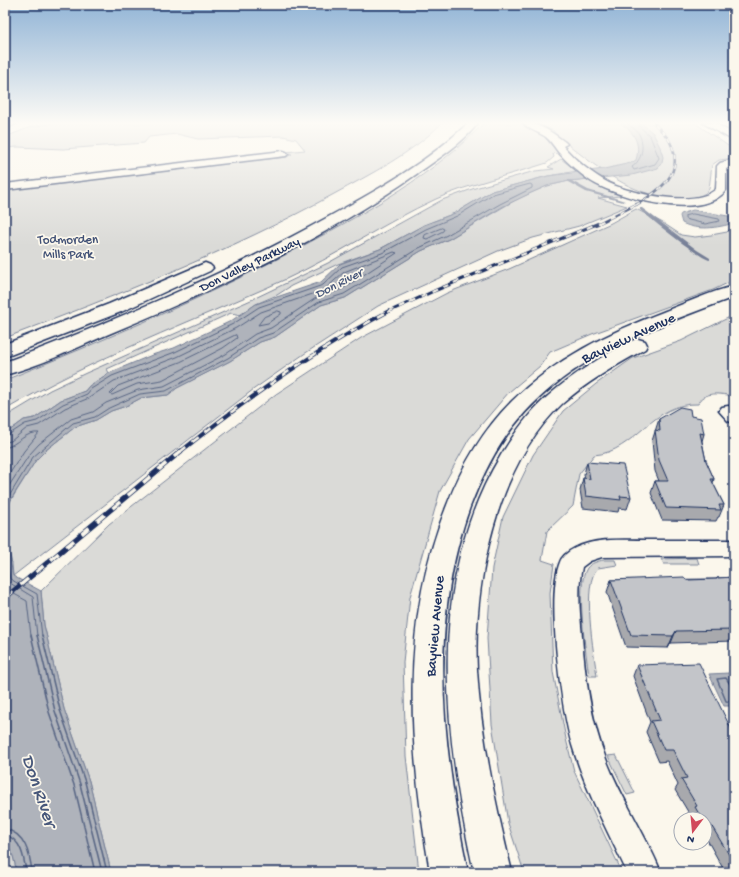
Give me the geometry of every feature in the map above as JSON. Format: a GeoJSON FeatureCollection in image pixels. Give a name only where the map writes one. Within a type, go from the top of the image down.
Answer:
{"type":"FeatureCollection","features":[{"type":"Feature","properties":{"kind":"main road","name":"Don Valley Parkway"},"geometry":{"type":"LineString","coordinates":[[257,244],[336,203],[400,164]]}},
{"type":"Feature","properties":{"kind":"main road","name":"Don Valley Parkway"},"geometry":{"type":"LineString","coordinates":[[5,369],[150,310],[258,260],[324,226],[367,201],[422,164]]}},
{"type":"Feature","properties":{"kind":"main road","name":"Don Valley Parkway"},"geometry":{"type":"LineString","coordinates":[[5,351],[115,308],[218,262]]}},
{"type":"Feature","properties":{"kind":"main road","name":"Bayview Avenue"},"geometry":{"type":"LineString","coordinates":[[449,872],[438,822],[430,746],[428,660],[432,605],[440,564],[453,516],[475,466],[507,420],[551,378],[578,359],[603,344],[734,291]]}},
{"type":"Feature","properties":{"kind":"main road","name":"Bayview Avenue"},"geometry":{"type":"LineString","coordinates":[[493,872],[481,821],[469,744],[462,668],[464,610],[470,572],[480,524],[500,475],[525,432],[569,386],[595,367],[621,352],[734,304]]}},
{"type":"Feature","properties":{"kind":"street"},"geometry":{"type":"LineString","coordinates":[[5,187],[199,164]]}},
{"type":"Feature","properties":{"kind":"street"},"geometry":{"type":"LineString","coordinates":[[576,164],[604,184],[625,194],[681,202],[714,198],[721,190],[721,168],[728,164]]}},
{"type":"Feature","properties":{"kind":"street"},"geometry":{"type":"LineString","coordinates":[[589,164],[637,196]]}},
{"type":"Feature","properties":{"kind":"street"},"geometry":{"type":"LineString","coordinates":[[644,872],[605,792],[586,744],[578,711],[573,687],[566,584],[571,564],[583,554],[602,550],[734,548]]}},
{"type":"Feature","properties":{"kind":"green space","name":"Todmorden Mills Park"},"geometry":{"type":"Polygon","coordinates":[[[221,164],[388,164],[294,215],[213,254],[89,306],[5,338],[5,190],[134,173],[221,164]]]}},
{"type":"Feature","properties":{"kind":"green space"},"geometry":{"type":"Polygon","coordinates":[[[438,164],[544,164],[477,184],[436,199],[398,218],[303,271],[107,357],[38,391],[5,410],[5,380],[82,349],[234,281],[355,218],[423,175],[438,164]]]}},
{"type":"Feature","properties":{"kind":"green space"},"geometry":{"type":"Polygon","coordinates":[[[553,164],[568,164],[577,171],[548,176],[492,191],[455,213],[424,225],[380,249],[338,264],[291,286],[277,295],[256,304],[241,315],[231,313],[107,369],[109,373],[89,386],[85,391],[61,400],[35,418],[24,420],[5,434],[5,417],[50,390],[251,300],[328,263],[442,200],[475,188],[535,171],[554,169],[548,167],[553,164]]]}},
{"type":"Feature","properties":{"kind":"green space"},"geometry":{"type":"Polygon","coordinates":[[[593,164],[714,164],[712,165],[709,189],[705,193],[693,198],[668,198],[649,194],[615,179],[593,164]]]}},
{"type":"Feature","properties":{"kind":"green space"},"geometry":{"type":"Polygon","coordinates":[[[587,179],[604,189],[621,196],[598,198],[627,206],[579,226],[533,238],[498,251],[378,306],[304,354],[254,389],[13,576],[12,563],[6,542],[5,513],[11,500],[36,460],[75,427],[96,420],[111,411],[126,406],[141,398],[168,395],[177,388],[230,361],[260,342],[275,337],[321,305],[345,298],[421,251],[449,239],[517,199],[547,186],[587,179]]]}},
{"type":"Feature","properties":{"kind":"green space"},"geometry":{"type":"Polygon","coordinates":[[[636,209],[663,223],[681,235],[695,237],[727,232],[734,225],[734,280],[713,290],[592,334],[550,352],[540,366],[509,392],[469,439],[440,491],[410,597],[403,662],[406,756],[419,872],[111,872],[89,781],[64,709],[44,625],[41,591],[109,524],[276,394],[361,338],[447,293],[509,269],[611,223],[636,209]]]}},
{"type":"Feature","properties":{"kind":"green space"},"geometry":{"type":"Polygon","coordinates":[[[734,315],[734,396],[713,394],[705,397],[698,404],[682,405],[656,418],[622,445],[609,452],[594,455],[579,474],[573,506],[547,531],[542,560],[554,564],[550,593],[553,672],[566,739],[574,771],[622,872],[524,872],[508,823],[492,724],[487,638],[492,568],[503,517],[533,455],[563,411],[596,384],[633,358],[681,341],[734,315]]]}},
{"type":"Feature","properties":{"kind":"green space"},"geometry":{"type":"Polygon","coordinates":[[[697,558],[699,564],[664,564],[661,559],[697,558]]]}},
{"type":"Feature","properties":{"kind":"green space"},"geometry":{"type":"Polygon","coordinates":[[[615,560],[617,565],[598,568],[593,576],[590,588],[589,603],[597,676],[589,676],[582,620],[582,589],[587,568],[595,562],[615,560]]]}},
{"type":"Feature","properties":{"kind":"green space"},"geometry":{"type":"Polygon","coordinates":[[[616,755],[635,793],[627,795],[608,756],[616,755]]]}},
{"type":"Feature","properties":{"kind":"green space"},"geometry":{"type":"Polygon","coordinates":[[[5,841],[13,856],[17,872],[5,872],[5,841]]]}},
{"type":"Feature","properties":{"kind":"water","name":"Don River"},"geometry":{"type":"Polygon","coordinates":[[[627,164],[661,164],[658,168],[632,175],[569,181],[547,186],[531,193],[502,207],[449,239],[421,251],[345,298],[321,305],[275,337],[260,342],[230,361],[177,388],[168,395],[141,398],[126,406],[111,411],[96,420],[75,427],[36,460],[11,499],[5,513],[5,434],[24,420],[35,418],[61,400],[85,391],[89,386],[109,373],[152,355],[174,348],[231,321],[256,304],[321,282],[340,264],[380,249],[424,225],[455,213],[492,191],[548,176],[604,169],[627,164]]]}},
{"type":"Feature","properties":{"kind":"water"},"geometry":{"type":"Polygon","coordinates":[[[693,210],[734,217],[734,223],[701,228],[688,226],[682,223],[680,216],[681,214],[693,210]]]}},
{"type":"Feature","properties":{"kind":"water","name":"Don River"},"geometry":{"type":"Polygon","coordinates":[[[5,530],[13,576],[41,591],[44,625],[64,709],[89,781],[111,872],[17,872],[13,856],[5,841],[5,530]]]}},
{"type":"Feature","properties":{"kind":"water"},"geometry":{"type":"Polygon","coordinates":[[[729,673],[734,685],[734,706],[724,706],[709,674],[729,673]]]}},
{"type":"Feature","properties":{"kind":"building"},"geometry":{"type":"Polygon","coordinates":[[[680,407],[690,409],[691,416],[701,418],[704,434],[700,433],[706,461],[714,479],[711,479],[724,505],[719,505],[721,510],[666,508],[655,481],[668,481],[659,460],[655,430],[660,431],[659,419],[680,407]]]}},
{"type":"Feature","properties":{"kind":"building"},"geometry":{"type":"Polygon","coordinates":[[[587,462],[623,465],[631,497],[620,496],[621,500],[586,496],[583,478],[590,479],[587,462]]]}},
{"type":"Feature","properties":{"kind":"building"},"geometry":{"type":"Polygon","coordinates":[[[684,577],[686,580],[734,577],[734,630],[676,631],[673,636],[631,635],[611,580],[684,577]]]}},
{"type":"Feature","properties":{"kind":"building"},"geometry":{"type":"Polygon","coordinates":[[[699,663],[734,735],[734,863],[713,828],[713,811],[697,811],[695,807],[697,806],[681,779],[687,778],[673,750],[664,750],[651,721],[660,720],[637,665],[699,663]]]}},
{"type":"Feature","properties":{"kind":"waterway"},"geometry":{"type":"LineString","coordinates":[[569,181],[587,191],[623,201]]}},
{"type":"Feature","properties":{"kind":"waterway"},"geometry":{"type":"LineString","coordinates":[[641,209],[696,251],[709,259]]}},
{"type":"Feature","properties":{"kind":"railway"},"geometry":{"type":"LineString","coordinates":[[636,205],[653,194],[668,180],[675,164]]}},
{"type":"Feature","properties":{"kind":"railway"},"geometry":{"type":"LineString","coordinates":[[388,312],[434,291],[599,223],[637,204]]}},
{"type":"Feature","properties":{"kind":"railway"},"geometry":{"type":"LineString","coordinates":[[180,452],[255,395],[307,359],[389,311]]}},
{"type":"Feature","properties":{"kind":"railway"},"geometry":{"type":"LineString","coordinates":[[5,598],[181,451]]}}]}
